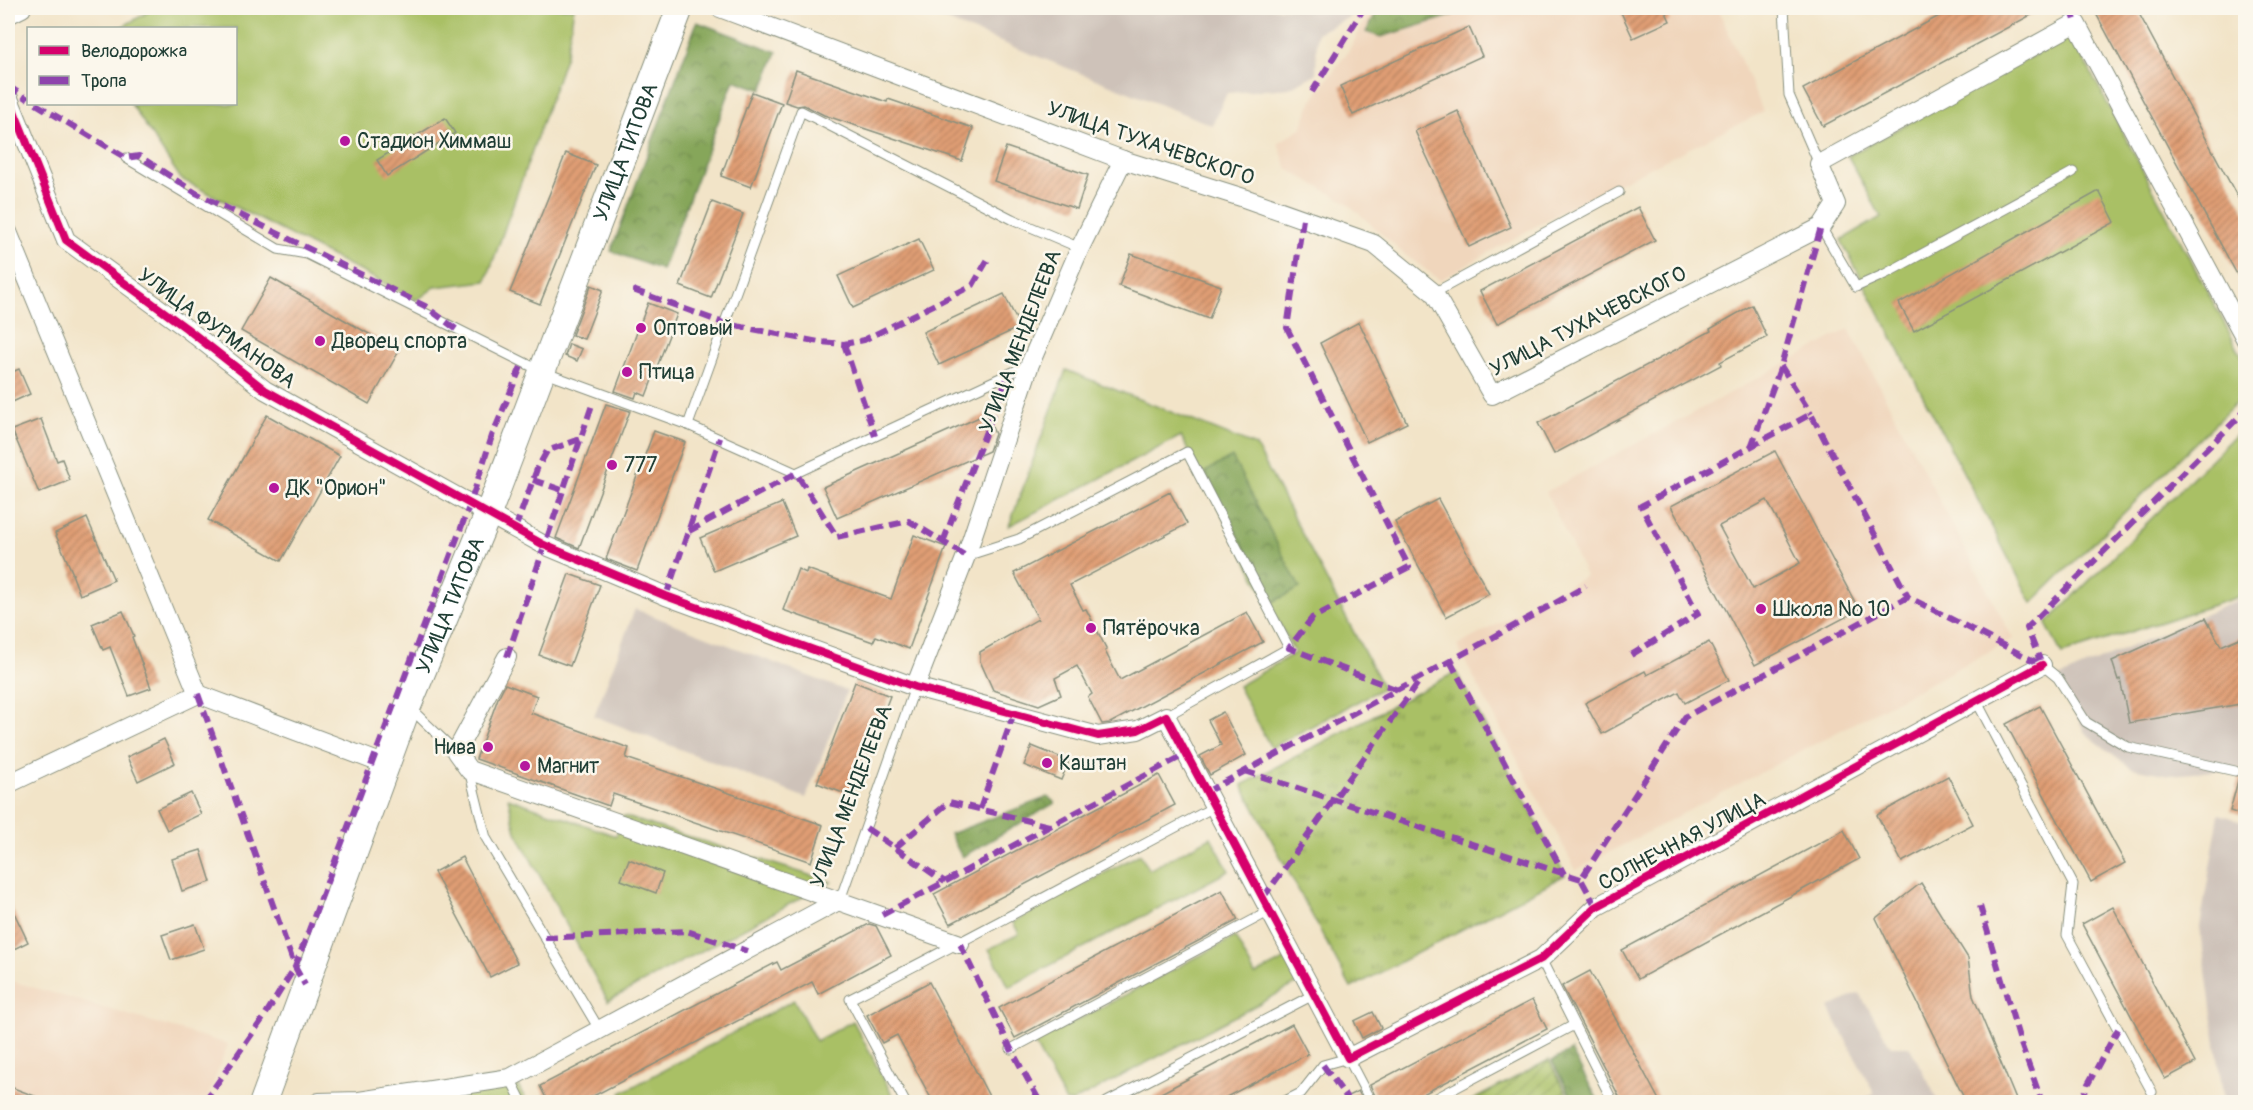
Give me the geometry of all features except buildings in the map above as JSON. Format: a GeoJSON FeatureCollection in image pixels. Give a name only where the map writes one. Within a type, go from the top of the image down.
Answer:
{"type":"FeatureCollection","features":[{"type":"Feature","properties":{"kind":"street"},"geometry":{"type":"LineString","coordinates":[[8,15],[22,8]]}},
{"type":"Feature","properties":{"kind":"street","name":"УЛИЦА ТИТОВА"},"geometry":{"type":"LineString","coordinates":[[263,1102],[408,706],[488,514],[680,8]]}},
{"type":"Feature","properties":{"kind":"street","name":"УЛИЦА ТУХАЧЕВСКОГО"},"geometry":{"type":"LineString","coordinates":[[720,8],[1123,160],[1244,198],[1374,244],[1434,293],[1492,395],[1821,227]]}},
{"type":"Feature","properties":{"kind":"street"},"geometry":{"type":"LineString","coordinates":[[1821,227],[1836,204],[1819,164],[2076,23],[2246,340]]}},
{"type":"Feature","properties":{"kind":"street","name":"УЛИЦА ФУРМАНОВА"},"geometry":{"type":"LineString","coordinates":[[8,96],[66,240],[186,328],[265,390],[544,545],[666,596],[915,687],[1098,736],[1138,730],[1166,716]]}},
{"type":"Feature","properties":{"kind":"street","name":"УЛИЦА МЕНДЕЛЕЕВА"},"geometry":{"type":"LineString","coordinates":[[915,687],[966,556],[1030,364],[1080,248],[1123,160]]}},
{"type":"Feature","properties":{"kind":"street"},"geometry":{"type":"LineString","coordinates":[[8,232],[198,694]]}},
{"type":"Feature","properties":{"kind":"street"},"geometry":{"type":"LineString","coordinates":[[507,657],[456,752],[469,770],[960,944]]}},
{"type":"Feature","properties":{"kind":"street","name":"СОЛНЕЧНАЯ УЛИЦА"},"geometry":{"type":"LineString","coordinates":[[1348,1058],[1541,959],[1596,908],[2042,665]]}},
{"type":"Feature","properties":{"kind":"street"},"geometry":{"type":"LineString","coordinates":[[8,784],[198,694],[386,765]]}},
{"type":"Feature","properties":{"kind":"street"},"geometry":{"type":"LineString","coordinates":[[1166,716],[1348,1058]]}},
{"type":"Feature","properties":{"kind":"street","name":"УЛИЦА МЕНДЕЛЕЕВА"},"geometry":{"type":"LineString","coordinates":[[319,1102],[359,1102],[510,1078],[840,900]]}},
{"type":"Feature","properties":{"kind":"lane"},"geometry":{"type":"LineString","coordinates":[[1784,8],[1789,95],[1819,164]]}},
{"type":"Feature","properties":{"kind":"lane"},"geometry":{"type":"LineString","coordinates":[[688,425],[801,111],[1012,219],[1080,248]]}},
{"type":"Feature","properties":{"kind":"lane"},"geometry":{"type":"LineString","coordinates":[[126,158],[278,249],[307,254],[543,372],[688,425],[796,473],[1030,364]]}},
{"type":"Feature","properties":{"kind":"lane"},"geometry":{"type":"LineString","coordinates":[[1821,227],[1856,287],[1885,274],[2073,172]]}},
{"type":"Feature","properties":{"kind":"lane"},"geometry":{"type":"LineString","coordinates":[[1434,293],[1619,192]]}},
{"type":"Feature","properties":{"kind":"lane"},"geometry":{"type":"LineString","coordinates":[[966,556],[1019,539],[1187,452],[1289,648],[1166,716]]}},
{"type":"Feature","properties":{"kind":"lane"},"geometry":{"type":"LineString","coordinates":[[2042,665],[2058,678],[2086,722],[2128,747],[2235,771]]}},
{"type":"Feature","properties":{"kind":"lane","name":"УЛИЦА МЕНДЕЛЕЕВА"},"geometry":{"type":"LineString","coordinates":[[840,900],[915,687]]}},
{"type":"Feature","properties":{"kind":"lane"},"geometry":{"type":"LineString","coordinates":[[1977,702],[2073,884],[2067,935],[2152,1092]]}},
{"type":"Feature","properties":{"kind":"lane"},"geometry":{"type":"LineString","coordinates":[[408,706],[456,752]]}},
{"type":"Feature","properties":{"kind":"lane"},"geometry":{"type":"LineString","coordinates":[[469,770],[486,838],[599,1029]]}},
{"type":"Feature","properties":{"kind":"lane"},"geometry":{"type":"LineString","coordinates":[[905,1102],[850,999],[960,944],[1002,918],[1214,807]]}},
{"type":"Feature","properties":{"kind":"lane"},"geometry":{"type":"LineString","coordinates":[[1011,1049],[1270,911]]}},
{"type":"Feature","properties":{"kind":"lane"},"geometry":{"type":"LineString","coordinates":[[1541,959],[1613,1102]]}},
{"type":"Feature","properties":{"kind":"lane"},"geometry":{"type":"LineString","coordinates":[[1107,1102],[1315,994]]}},
{"type":"Feature","properties":{"kind":"lane"},"geometry":{"type":"LineString","coordinates":[[1430,1102],[1574,1025]]}},
{"type":"Feature","properties":{"kind":"lane"},"geometry":{"type":"LineString","coordinates":[[1348,1058],[1371,1102]]}},
{"type":"Feature","properties":{"kind":"lane","name":"СОЛНЕЧНАЯ УЛИЦА"},"geometry":{"type":"LineString","coordinates":[[1302,1093],[1323,1065],[1348,1058]]}},
{"type":"Feature","properties":{"kind":"lane"},"geometry":{"type":"LineString","coordinates":[[510,1078],[522,1102]]}},
{"type":"Feature","properties":{"kind":"lane"},"geometry":{"type":"LineString","coordinates":[[1283,1102],[1302,1093],[1307,1102]]}},
{"type":"Feature","properties":{"kind":"shaded area"},"geometry":{"type":"Polygon","coordinates":[[[914,8],[1360,8],[1362,11],[1317,33],[1316,74],[1289,88],[1227,93],[1212,125],[914,8]]]}},
{"type":"Feature","properties":{"kind":"shaded area"},"geometry":{"type":"Polygon","coordinates":[[[1372,8],[1718,8],[1763,112],[1568,208],[1440,280],[1403,253],[1346,202],[1287,169],[1278,143],[1301,128],[1312,100],[1349,50],[1372,8]]]}},
{"type":"Feature","properties":{"kind":"shaded area","name":"Школа № 10"},"geometry":{"type":"Polygon","coordinates":[[[1849,329],[2013,639],[1576,870],[1457,646],[1586,576],[1546,492],[1849,329]]]}},
{"type":"Feature","properties":{"kind":"shaded area"},"geometry":{"type":"Polygon","coordinates":[[[2245,597],[2245,768],[2171,775],[2131,768],[2085,733],[2058,678],[2245,597]]]}},
{"type":"Feature","properties":{"kind":"shaded area"},"geometry":{"type":"Polygon","coordinates":[[[635,609],[847,691],[806,798],[594,716],[635,609]]]}},
{"type":"Feature","properties":{"kind":"shaded area"},"geometry":{"type":"Polygon","coordinates":[[[2219,814],[2245,822],[2245,1102],[2224,1102],[2200,927],[2219,814]]]}},
{"type":"Feature","properties":{"kind":"shaded area"},"geometry":{"type":"Polygon","coordinates":[[[8,980],[228,1044],[206,1102],[8,1102],[8,980]]]}},
{"type":"Feature","properties":{"kind":"shaded area"},"geometry":{"type":"Polygon","coordinates":[[[1859,993],[1891,1046],[1909,1046],[1939,1102],[1860,1102],[1874,1093],[1829,1008],[1859,993]]]}},
{"type":"Feature","properties":{"kind":"green space","name":"Стадион Химмаш"},"geometry":{"type":"Polygon","coordinates":[[[155,8],[574,8],[566,55],[486,281],[435,287],[417,300],[181,179],[132,105],[237,105],[237,27],[122,27],[155,8]]]}},
{"type":"Feature","properties":{"kind":"green space"},"geometry":{"type":"Polygon","coordinates":[[[1379,8],[1462,8],[1451,16],[1381,37],[1366,32],[1379,8]]]}},
{"type":"Feature","properties":{"kind":"green space"},"geometry":{"type":"Polygon","coordinates":[[[697,22],[777,52],[762,90],[734,80],[662,270],[611,251],[697,22]]]}},
{"type":"Feature","properties":{"kind":"green space"},"geometry":{"type":"Polygon","coordinates":[[[2071,35],[2245,362],[2245,394],[2032,603],[1841,240],[1881,217],[1848,156],[2071,35]]]}},
{"type":"Feature","properties":{"kind":"green space"},"geometry":{"type":"Polygon","coordinates":[[[1066,370],[1256,446],[1383,688],[1271,748],[1238,686],[1295,653],[1181,436],[1009,526],[1066,370]]]}},
{"type":"Feature","properties":{"kind":"green space"},"geometry":{"type":"Polygon","coordinates":[[[2245,425],[2245,592],[2235,598],[2062,654],[2046,624],[2245,425]]]}},
{"type":"Feature","properties":{"kind":"green space"},"geometry":{"type":"Polygon","coordinates":[[[1232,457],[1300,588],[1273,602],[1205,472],[1232,457]]]}},
{"type":"Feature","properties":{"kind":"green space"},"geometry":{"type":"Polygon","coordinates":[[[1456,672],[1565,875],[1351,988],[1242,785],[1456,672]]]}},
{"type":"Feature","properties":{"kind":"green space"},"geometry":{"type":"Polygon","coordinates":[[[1048,797],[1055,803],[962,857],[950,834],[1048,797]]]}},
{"type":"Feature","properties":{"kind":"green space"},"geometry":{"type":"Polygon","coordinates":[[[508,798],[616,836],[623,816],[831,882],[608,1001],[516,832],[508,798]]]}},
{"type":"Feature","properties":{"kind":"green space"},"geometry":{"type":"Polygon","coordinates":[[[1211,837],[1229,871],[1009,987],[989,949],[1019,934],[1013,922],[1140,854],[1149,870],[1211,837]]]}},
{"type":"Feature","properties":{"kind":"green space"},"geometry":{"type":"Polygon","coordinates":[[[1235,937],[1255,975],[1288,958],[1300,982],[1072,1102],[1066,1102],[1034,1043],[1235,937]]]}},
{"type":"Feature","properties":{"kind":"green space"},"geometry":{"type":"Polygon","coordinates":[[[794,1000],[816,1041],[853,1021],[896,1102],[626,1102],[621,1093],[794,1000]]]}},
{"type":"Feature","properties":{"kind":"green space"},"geometry":{"type":"Polygon","coordinates":[[[1571,1051],[1599,1102],[1574,1102],[1552,1061],[1571,1051]]]}},
{"type":"Feature","properties":{"kind":"green space"},"geometry":{"type":"Polygon","coordinates":[[[1549,1060],[1571,1102],[1469,1102],[1549,1060]]]}},
{"type":"Feature","properties":{"kind":"green space"},"geometry":{"type":"Polygon","coordinates":[[[513,1077],[527,1102],[414,1102],[409,1089],[513,1077]]]}},
{"type":"Feature","properties":{"kind":"marked path"},"geometry":{"type":"LineString","coordinates":[[1312,92],[1364,8]]}},
{"type":"Feature","properties":{"kind":"marked path"},"geometry":{"type":"LineString","coordinates":[[2071,8],[2076,23]]}},
{"type":"Feature","properties":{"kind":"marked path"},"geometry":{"type":"LineString","coordinates":[[8,86],[27,98]]}},
{"type":"Feature","properties":{"kind":"marked path"},"geometry":{"type":"LineString","coordinates":[[38,105],[126,158],[139,156],[196,193],[425,306],[456,329]]}},
{"type":"Feature","properties":{"kind":"marked path"},"geometry":{"type":"LineString","coordinates":[[1303,219],[1287,328],[1409,567],[1312,618],[1289,648],[1398,690]]}},
{"type":"Feature","properties":{"kind":"marked path"},"geometry":{"type":"LineString","coordinates":[[1751,447],[1781,366],[1821,227]]}},
{"type":"Feature","properties":{"kind":"marked path"},"geometry":{"type":"LineString","coordinates":[[633,290],[726,324],[819,342],[844,344],[864,340],[973,285],[988,259]]}},
{"type":"Feature","properties":{"kind":"marked path"},"geometry":{"type":"LineString","coordinates":[[844,344],[875,436]]}},
{"type":"Feature","properties":{"kind":"marked path"},"geometry":{"type":"LineString","coordinates":[[204,1102],[264,1017],[295,967],[470,504],[492,436],[523,362]]}},
{"type":"Feature","properties":{"kind":"marked path"},"geometry":{"type":"LineString","coordinates":[[1781,366],[1811,414]]}},
{"type":"Feature","properties":{"kind":"marked path"},"geometry":{"type":"LineString","coordinates":[[943,542],[1008,375]]}},
{"type":"Feature","properties":{"kind":"marked path"},"geometry":{"type":"LineString","coordinates":[[507,657],[593,402]]}},
{"type":"Feature","properties":{"kind":"marked path"},"geometry":{"type":"LineString","coordinates":[[2042,665],[2027,628],[2246,410]]}},
{"type":"Feature","properties":{"kind":"marked path"},"geometry":{"type":"LineString","coordinates":[[1631,655],[1698,614],[1641,506],[1811,414],[1908,597]]}},
{"type":"Feature","properties":{"kind":"marked path"},"geometry":{"type":"LineString","coordinates":[[666,596],[720,438]]}},
{"type":"Feature","properties":{"kind":"marked path"},"geometry":{"type":"LineString","coordinates":[[515,529],[537,469],[547,451],[580,439]]}},
{"type":"Feature","properties":{"kind":"marked path"},"geometry":{"type":"LineString","coordinates":[[689,531],[796,473],[837,537],[909,521],[966,556]]}},
{"type":"Feature","properties":{"kind":"marked path"},"geometry":{"type":"LineString","coordinates":[[533,480],[562,490]]}},
{"type":"Feature","properties":{"kind":"marked path"},"geometry":{"type":"LineString","coordinates":[[1206,792],[1586,586]]}},
{"type":"Feature","properties":{"kind":"marked path"},"geometry":{"type":"LineString","coordinates":[[1596,907],[1581,879],[1685,717],[1908,597],[2042,665]]}},
{"type":"Feature","properties":{"kind":"marked path"},"geometry":{"type":"LineString","coordinates":[[1450,661],[1564,874]]}},
{"type":"Feature","properties":{"kind":"marked path"},"geometry":{"type":"LineString","coordinates":[[1263,898],[1420,680]]}},
{"type":"Feature","properties":{"kind":"marked path"},"geometry":{"type":"LineString","coordinates":[[198,694],[295,967],[305,985]]}},
{"type":"Feature","properties":{"kind":"marked path"},"geometry":{"type":"LineString","coordinates":[[980,809],[1014,713]]}},
{"type":"Feature","properties":{"kind":"marked path"},"geometry":{"type":"LineString","coordinates":[[882,915],[1186,754]]}},
{"type":"Feature","properties":{"kind":"marked path"},"geometry":{"type":"LineString","coordinates":[[1244,771],[1581,879]]}},
{"type":"Feature","properties":{"kind":"marked path"},"geometry":{"type":"LineString","coordinates":[[895,848],[949,802],[1050,826]]}},
{"type":"Feature","properties":{"kind":"marked path"},"geometry":{"type":"LineString","coordinates":[[866,828],[945,882]]}},
{"type":"Feature","properties":{"kind":"marked path"},"geometry":{"type":"LineString","coordinates":[[1980,906],[2020,1041],[2042,1102]]}},
{"type":"Feature","properties":{"kind":"marked path"},"geometry":{"type":"LineString","coordinates":[[545,938],[687,931],[747,951]]}},
{"type":"Feature","properties":{"kind":"marked path"},"geometry":{"type":"LineString","coordinates":[[960,944],[1011,1049],[1040,1102]]}},
{"type":"Feature","properties":{"kind":"marked path"},"geometry":{"type":"LineString","coordinates":[[2082,1102],[2088,1084],[2118,1029]]}},
{"type":"Feature","properties":{"kind":"marked path"},"geometry":{"type":"LineString","coordinates":[[1323,1065],[1350,1102]]}},
{"type":"Feature","properties":{"kind":"cycle path"},"geometry":{"type":"LineString","coordinates":[[8,96],[66,240],[186,328],[265,390],[544,545],[666,596],[915,687],[1098,736],[1138,730],[1166,716],[1348,1058],[1541,959],[1596,907],[2042,665]]}},
{"type":"Feature","properties":{"kind":"place","name":"Стадион Химмаш"},"geometry":{"type":"Point","coordinates":[345,141]}},
{"type":"Feature","properties":{"kind":"place","name":"Оптовый"},"geometry":{"type":"Point","coordinates":[641,328]}},
{"type":"Feature","properties":{"kind":"place","name":"Дворец спорта"},"geometry":{"type":"Point","coordinates":[320,341]}},
{"type":"Feature","properties":{"kind":"place","name":"Птица"},"geometry":{"type":"Point","coordinates":[627,372]}},
{"type":"Feature","properties":{"kind":"place","name":"777"},"geometry":{"type":"Point","coordinates":[612,465]}},
{"type":"Feature","properties":{"kind":"place","name":"ДК \"Орион\""},"geometry":{"type":"Point","coordinates":[274,488]}},
{"type":"Feature","properties":{"kind":"place","name":"Школа № 10"},"geometry":{"type":"Point","coordinates":[1761,609]}},
{"type":"Feature","properties":{"kind":"place","name":"Пятёрочка"},"geometry":{"type":"Point","coordinates":[1091,628]}},
{"type":"Feature","properties":{"kind":"place","name":"Нива"},"geometry":{"type":"Point","coordinates":[488,747]}},
{"type":"Feature","properties":{"kind":"place","name":"Каштан"},"geometry":{"type":"Point","coordinates":[1047,763]}},
{"type":"Feature","properties":{"kind":"place","name":"Магнит"},"geometry":{"type":"Point","coordinates":[525,766]}}]}
